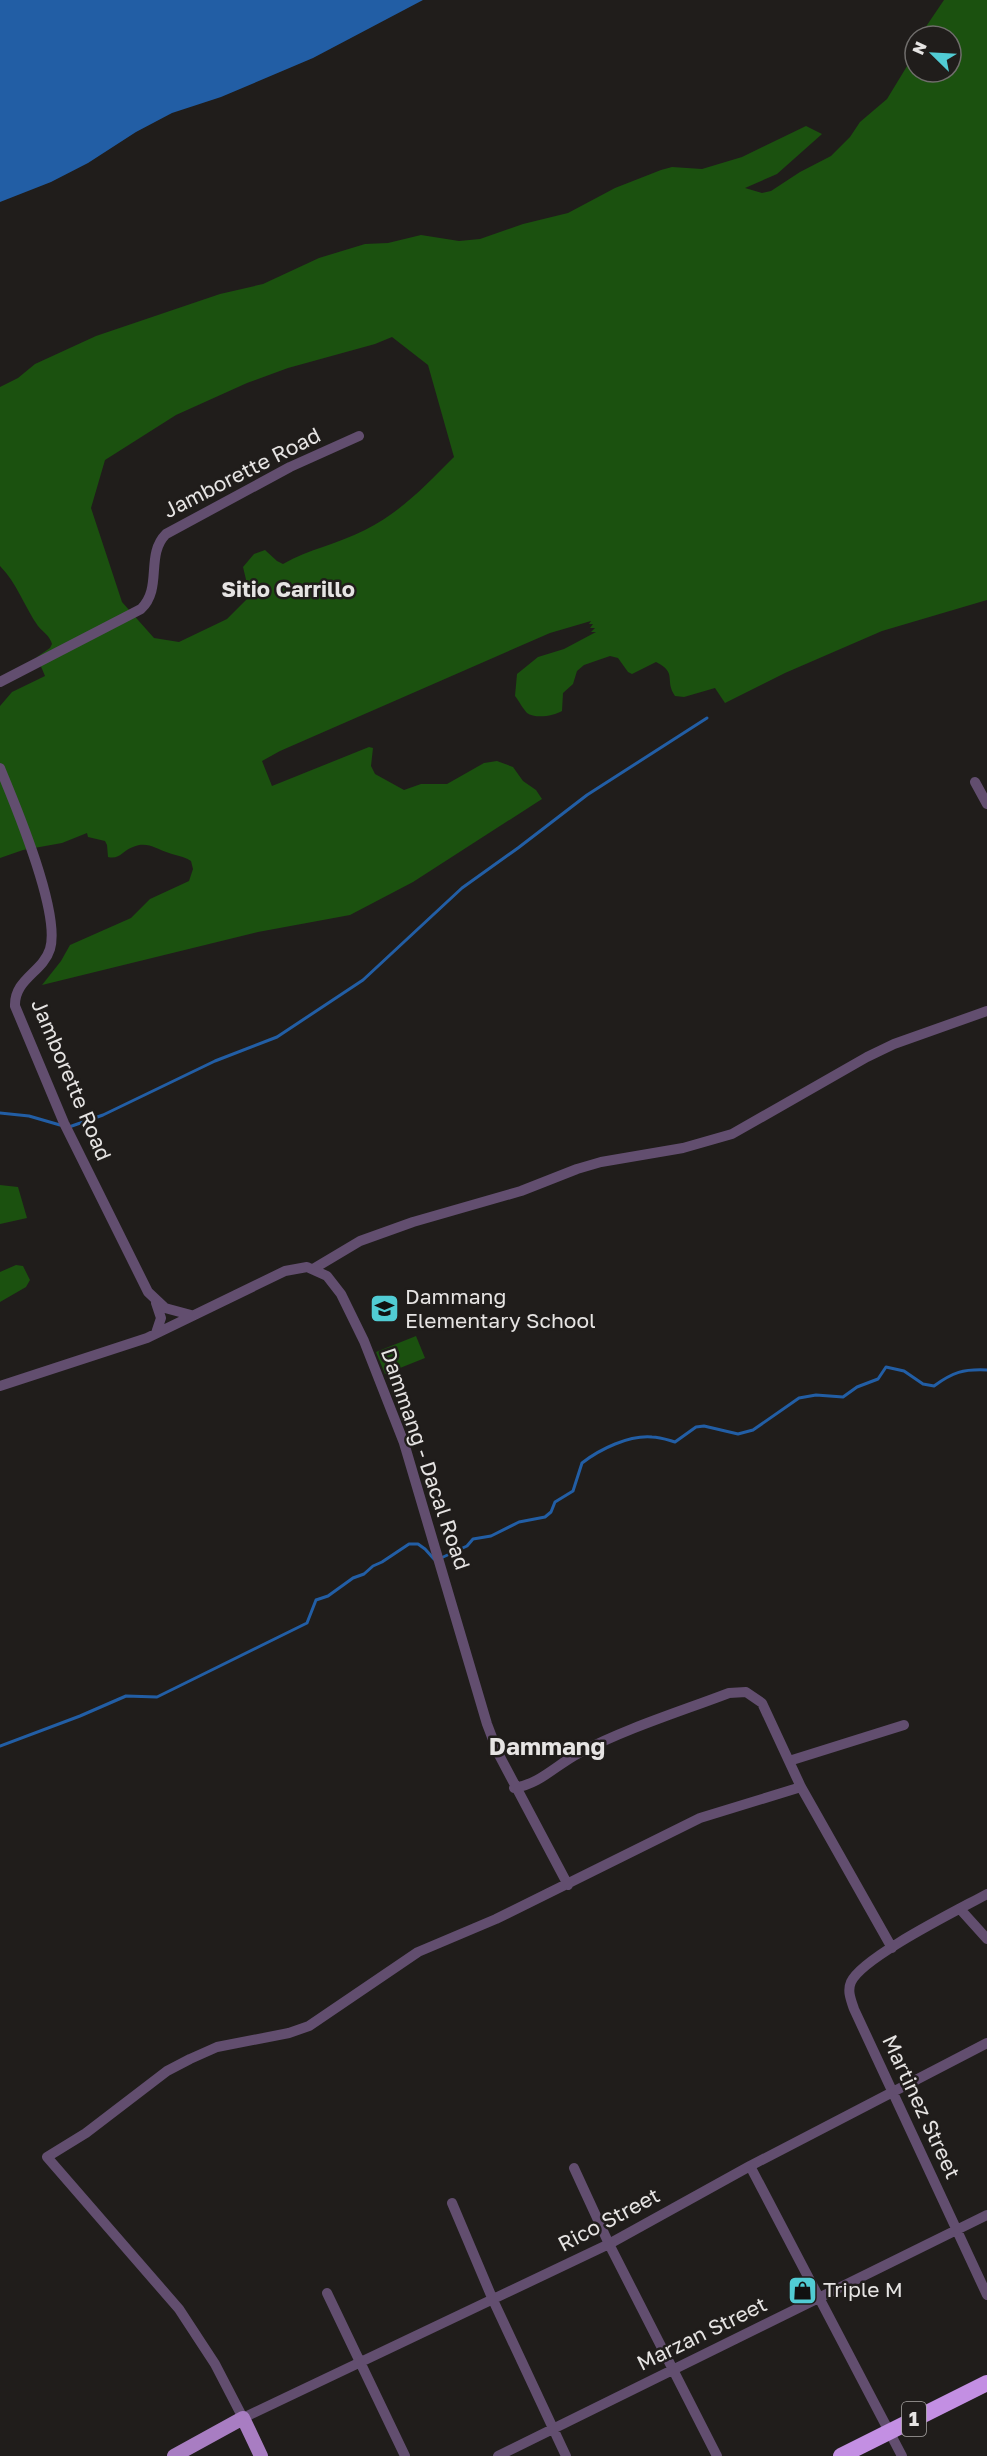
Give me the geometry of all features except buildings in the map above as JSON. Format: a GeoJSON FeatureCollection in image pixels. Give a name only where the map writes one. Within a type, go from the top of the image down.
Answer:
{"type":"FeatureCollection","features":[{"type":"Feature","properties":{"kind":"highway","name":"1"},"geometry":{"type":"LineString","coordinates":[[841,2456],[987,2383]]}},
{"type":"Feature","properties":{"kind":"main road"},"geometry":{"type":"LineString","coordinates":[[174,2456],[243,2418],[261,2456]]}},
{"type":"Feature","properties":{"kind":"street","name":"Jamborette Road"},"geometry":{"type":"LineString","coordinates":[[0,682],[141,609],[151,597],[156,550],[159,541],[166,534],[290,467],[359,436]]}},
{"type":"Feature","properties":{"kind":"street","name":"Jamborette Road"},"geometry":{"type":"LineString","coordinates":[[0,768],[23,826],[49,908],[52,925],[49,952],[36,971],[17,989],[15,1005],[64,1124],[148,1292],[156,1302]]}},
{"type":"Feature","properties":{"kind":"street"},"geometry":{"type":"LineString","coordinates":[[975,782],[987,804]]}},
{"type":"Feature","properties":{"kind":"street"},"geometry":{"type":"LineString","coordinates":[[0,1386],[138,1341],[285,1271],[296,1268],[313,1269],[360,1241],[413,1222],[521,1191],[601,1162],[683,1148],[732,1134],[876,1052],[987,1011]]}},
{"type":"Feature","properties":{"kind":"street","name":"Dammang - Dacal Road"},"geometry":{"type":"LineString","coordinates":[[313,1269],[327,1276],[337,1287],[364,1341],[404,1443],[487,1724],[514,1788],[568,1885]]}},
{"type":"Feature","properties":{"kind":"street"},"geometry":{"type":"LineString","coordinates":[[156,1302],[176,1313],[191,1315]]}},
{"type":"Feature","properties":{"kind":"street"},"geometry":{"type":"LineString","coordinates":[[156,1302],[161,1318],[156,1333]]}},
{"type":"Feature","properties":{"kind":"street"},"geometry":{"type":"LineString","coordinates":[[514,1788],[534,1782],[578,1753],[607,1740],[735,1691],[751,1694],[762,1703],[801,1787],[892,1948]]}},
{"type":"Feature","properties":{"kind":"street"},"geometry":{"type":"LineString","coordinates":[[789,1761],[904,1725]]}},
{"type":"Feature","properties":{"kind":"street"},"geometry":{"type":"LineString","coordinates":[[243,2418],[216,2364],[179,2309],[47,2157],[86,2133],[167,2071],[182,2063],[217,2047],[290,2033],[309,2026],[418,1952],[568,1885],[700,1818],[801,1787]]}},
{"type":"Feature","properties":{"kind":"street","name":"Martinez Street"},"geometry":{"type":"LineString","coordinates":[[987,1894],[892,1948],[855,1975],[849,1993],[854,2009],[987,2295]]}},
{"type":"Feature","properties":{"kind":"street"},"geometry":{"type":"LineString","coordinates":[[960,1909],[987,1939]]}},
{"type":"Feature","properties":{"kind":"street","name":"Rico Street"},"geometry":{"type":"LineString","coordinates":[[243,2418],[609,2244],[750,2166],[987,2043]]}},
{"type":"Feature","properties":{"kind":"street"},"geometry":{"type":"LineString","coordinates":[[750,2166],[902,2456]]}},
{"type":"Feature","properties":{"kind":"street"},"geometry":{"type":"LineString","coordinates":[[574,2168],[609,2244],[717,2456]]}},
{"type":"Feature","properties":{"kind":"street"},"geometry":{"type":"LineString","coordinates":[[452,2203],[493,2300],[566,2456]]}},
{"type":"Feature","properties":{"kind":"street","name":"Marzan Street"},"geometry":{"type":"LineString","coordinates":[[498,2456],[987,2215]]}},
{"type":"Feature","properties":{"kind":"street"},"geometry":{"type":"LineString","coordinates":[[327,2293],[405,2456]]}},
{"type":"Feature","properties":{"kind":"green space"},"geometry":{"type":"Polygon","coordinates":[[[944,0],[987,0],[987,600],[882,631],[785,673],[725,703],[715,688],[684,697],[675,696],[670,685],[669,673],[663,666],[656,662],[632,674],[618,658],[610,656],[584,665],[577,671],[573,684],[563,693],[562,711],[550,715],[530,715],[515,696],[517,674],[538,657],[564,649],[596,632],[591,632],[595,628],[590,628],[593,624],[589,624],[591,621],[550,633],[280,751],[262,761],[272,786],[369,747],[373,748],[371,766],[375,774],[404,790],[421,784],[447,784],[484,763],[497,761],[513,767],[523,781],[536,790],[542,799],[413,882],[350,915],[258,932],[42,985],[61,961],[70,945],[131,918],[150,899],[189,881],[193,869],[188,859],[147,845],[138,845],[119,856],[108,857],[105,841],[88,837],[87,833],[62,843],[23,850],[0,858],[0,706],[12,692],[45,676],[37,657],[52,644],[0,566],[0,387],[18,378],[35,364],[96,336],[220,294],[263,284],[319,258],[365,244],[388,243],[421,235],[459,241],[480,239],[523,224],[568,213],[615,188],[661,170],[672,167],[702,169],[742,157],[806,126],[822,134],[777,174],[745,188],[762,193],[771,191],[831,156],[850,137],[860,122],[887,99],[903,73],[903,84],[963,84],[963,24],[928,24],[944,0]],[[392,337],[375,344],[288,368],[247,383],[176,415],[105,460],[91,508],[122,602],[154,638],[179,642],[227,619],[247,599],[249,592],[243,567],[254,554],[265,550],[283,564],[365,530],[402,506],[454,457],[428,365],[392,337]]]}},
{"type":"Feature","properties":{"kind":"green space"},"geometry":{"type":"Polygon","coordinates":[[[0,1185],[18,1187],[27,1218],[0,1224],[0,1185]]]}},
{"type":"Feature","properties":{"kind":"green space"},"geometry":{"type":"Polygon","coordinates":[[[16,1265],[23,1266],[30,1280],[26,1287],[0,1302],[0,1272],[16,1265]]]}},
{"type":"Feature","properties":{"kind":"green space"},"geometry":{"type":"Polygon","coordinates":[[[416,1336],[425,1358],[385,1374],[376,1352],[416,1336]]]}},
{"type":"Feature","properties":{"kind":"water"},"geometry":{"type":"Polygon","coordinates":[[[0,0],[423,0],[313,58],[221,97],[172,113],[136,132],[88,163],[51,182],[0,202],[0,0]]]}},
{"type":"Feature","properties":{"kind":"waterway"},"geometry":{"type":"LineString","coordinates":[[69,1127],[103,1115],[215,1061],[277,1037],[363,980],[462,888],[587,795],[707,718]]}},
{"type":"Feature","properties":{"kind":"waterway"},"geometry":{"type":"LineString","coordinates":[[0,1113],[29,1116],[60,1125]]}},
{"type":"Feature","properties":{"kind":"waterway"},"geometry":{"type":"LineString","coordinates":[[441,1558],[467,1546],[473,1539],[491,1536],[519,1522],[545,1517],[551,1512],[555,1502],[573,1491],[582,1463],[606,1448],[624,1441],[652,1437],[675,1442],[696,1427],[704,1426],[738,1434],[753,1430],[799,1398],[816,1395],[843,1397],[857,1387],[878,1379],[886,1367],[904,1371],[923,1384],[934,1386],[959,1372],[987,1370]]}},
{"type":"Feature","properties":{"kind":"waterway"},"geometry":{"type":"LineString","coordinates":[[0,1746],[126,1696],[157,1697],[307,1623],[316,1600],[328,1596],[409,1544],[418,1544],[434,1559]]}},
{"type":"Feature","properties":{"kind":"place","name":"Dammang Elementary School"},"geometry":{"type":"Point","coordinates":[384,1309]}},
{"type":"Feature","properties":{"kind":"place","name":"Triple M"},"geometry":{"type":"Point","coordinates":[802,2290]}},
{"type":"Feature","properties":{"kind":"district","name":"Sitio Carrillo"},"geometry":{"type":"Point","coordinates":[288,589]}},
{"type":"Feature","properties":{"kind":"district","name":"Dammang"},"geometry":{"type":"Point","coordinates":[547,1747]}}]}
